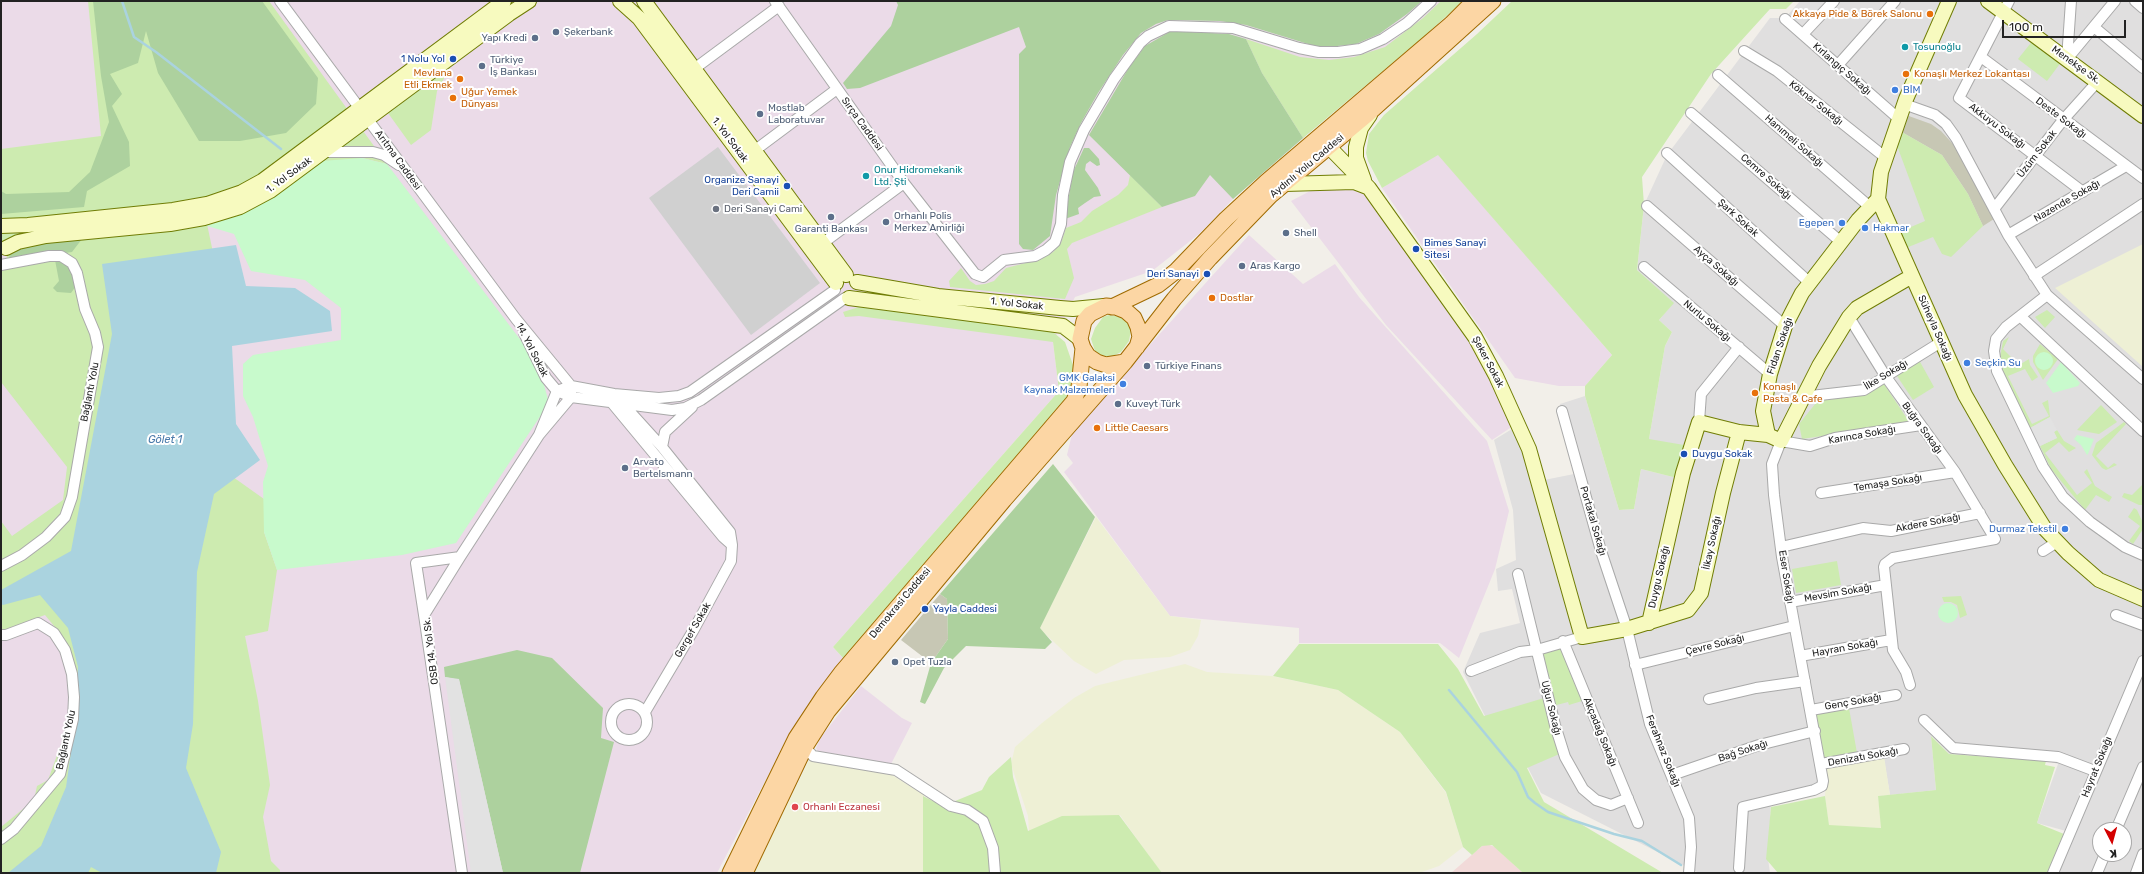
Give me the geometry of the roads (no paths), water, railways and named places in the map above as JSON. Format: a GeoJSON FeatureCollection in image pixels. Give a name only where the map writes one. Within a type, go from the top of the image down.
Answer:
{"type":"FeatureCollection","features":[{"type":"Feature","properties":{"kind":"main road","name":"Aydınlı Yolu Caddesi"},"geometry":{"type":"LineString","coordinates":[[1109,306],[1158,285],[1176,271],[1226,219],[1451,24],[1474,1]]}},
{"type":"Feature","properties":{"kind":"main road","name":"Aydınlı Yolu Caddesi"},"geometry":{"type":"LineString","coordinates":[[1137,347],[1166,308],[1210,258],[1285,184],[1334,152],[1374,109],[1493,1]]}},
{"type":"Feature","properties":{"kind":"main road"},"geometry":{"type":"LineString","coordinates":[[1109,306],[1126,311],[1134,318],[1140,337],[1137,347],[1125,362],[1106,365],[1096,362],[1088,356],[1082,343],[1084,321],[1097,309],[1109,306]]}},
{"type":"Feature","properties":{"kind":"main road","name":"Demokrasi Caddesi"},"geometry":{"type":"LineString","coordinates":[[730,873],[796,738],[841,673],[1074,401],[1080,381],[1082,343]]}},
{"type":"Feature","properties":{"kind":"main road","name":"Demokrasi Caddesi"},"geometry":{"type":"LineString","coordinates":[[745,873],[805,747],[828,711],[1004,500],[1125,362]]}},
{"type":"Feature","properties":{"kind":"street","name":"Arıtma Caddesi"},"geometry":{"type":"LineString","coordinates":[[280,1],[516,318]]}},
{"type":"Feature","properties":{"kind":"street","name":"1. Yol Sokak"},"geometry":{"type":"LineString","coordinates":[[4,250],[18,242],[46,236],[170,224],[222,213],[240,207],[270,190],[318,154],[364,114],[504,1]]}},
{"type":"Feature","properties":{"kind":"street","name":"1. Yol Sokak"},"geometry":{"type":"LineString","coordinates":[[1,226],[28,226],[173,210],[228,198],[262,181],[364,114],[529,1]]}},
{"type":"Feature","properties":{"kind":"street","name":"1. Yol Sokak"},"geometry":{"type":"LineString","coordinates":[[620,1],[639,18],[845,288],[937,302],[1063,326],[1082,343]]}},
{"type":"Feature","properties":{"kind":"street","name":"1. Yol Sokak"},"geometry":{"type":"LineString","coordinates":[[644,1],[823,244],[845,288]]}},
{"type":"Feature","properties":{"kind":"street","name":"Sırça Caddesi"},"geometry":{"type":"LineString","coordinates":[[777,4],[904,183],[976,274],[983,277],[1004,260],[1035,256],[1046,250],[1055,242],[1060,224],[1063,195],[1070,162],[1084,130],[1114,79],[1140,43],[1148,36],[1170,26],[1233,28],[1299,48],[1319,52],[1338,52],[1360,49],[1383,39],[1407,23],[1431,1]]}},
{"type":"Feature","properties":{"kind":"street"},"geometry":{"type":"LineString","coordinates":[[1803,34],[1834,1]]}},
{"type":"Feature","properties":{"kind":"street"},"geometry":{"type":"LineString","coordinates":[[1838,65],[1895,1]]}},
{"type":"Feature","properties":{"kind":"street"},"geometry":{"type":"LineString","coordinates":[[1874,203],[1881,172],[1904,104],[1949,1]]}},
{"type":"Feature","properties":{"kind":"street","name":"Menekşe Sk."},"geometry":{"type":"LineString","coordinates":[[1988,1],[2006,6],[2067,59],[2143,116]]}},
{"type":"Feature","properties":{"kind":"street"},"geometry":{"type":"LineString","coordinates":[[2067,59],[2071,1]]}},
{"type":"Feature","properties":{"kind":"street"},"geometry":{"type":"LineString","coordinates":[[2067,59],[2116,1]]}},
{"type":"Feature","properties":{"kind":"street"},"geometry":{"type":"LineString","coordinates":[[2135,1],[2143,8]]}},
{"type":"Feature","properties":{"kind":"street"},"geometry":{"type":"LineString","coordinates":[[694,69],[777,4]]}},
{"type":"Feature","properties":{"kind":"street","name":"Akkuyu Sokağı"},"geometry":{"type":"LineString","coordinates":[[2006,6],[1959,98],[2084,192]]}},
{"type":"Feature","properties":{"kind":"street","name":"Kırlangıç Sokağı"},"geometry":{"type":"LineString","coordinates":[[1785,19],[1899,119]]}},
{"type":"Feature","properties":{"kind":"street"},"geometry":{"type":"LineString","coordinates":[[2094,27],[2143,68]]}},
{"type":"Feature","properties":{"kind":"street","name":"Köknar Sokağı"},"geometry":{"type":"LineString","coordinates":[[1744,51],[1777,72],[1886,158]]}},
{"type":"Feature","properties":{"kind":"street","name":"Deste Sokağı"},"geometry":{"type":"LineString","coordinates":[[1980,56],[2063,120],[2143,178]]}},
{"type":"Feature","properties":{"kind":"street","name":"Hanımeli Sokağı"},"geometry":{"type":"LineString","coordinates":[[1718,75],[1874,203]]}},
{"type":"Feature","properties":{"kind":"street","name":"Üzüm Sokak"},"geometry":{"type":"LineString","coordinates":[[1994,209],[2063,120],[2098,81]]}},
{"type":"Feature","properties":{"kind":"street"},"geometry":{"type":"LineString","coordinates":[[754,151],[837,89]]}},
{"type":"Feature","properties":{"kind":"street"},"geometry":{"type":"LineString","coordinates":[[1904,104],[1935,115],[1946,124],[1956,138],[2008,235],[2047,295],[2143,379]]}},
{"type":"Feature","properties":{"kind":"street"},"geometry":{"type":"LineString","coordinates":[[1369,188],[1360,172],[1356,158],[1356,147],[1361,128],[1374,109]]}},
{"type":"Feature","properties":{"kind":"street","name":"Cemre Sokağı"},"geometry":{"type":"LineString","coordinates":[[1691,113],[1841,242]]}},
{"type":"Feature","properties":{"kind":"street"},"geometry":{"type":"LineString","coordinates":[[1308,147],[1317,143],[1334,152],[1343,163],[1344,173],[1334,182]]}},
{"type":"Feature","properties":{"kind":"street"},"geometry":{"type":"LineString","coordinates":[[318,154],[335,151],[373,152],[393,160],[409,175]]}},
{"type":"Feature","properties":{"kind":"street","name":"Şeker Sokak"},"geometry":{"type":"LineString","coordinates":[[1334,152],[1369,188],[1475,337],[1496,376],[1528,449],[1582,636]]}},
{"type":"Feature","properties":{"kind":"street","name":"Şark Sokak"},"geometry":{"type":"LineString","coordinates":[[1667,153],[1810,283]]}},
{"type":"Feature","properties":{"kind":"street","name":"Nazende Sokağı"},"geometry":{"type":"LineString","coordinates":[[2008,235],[2084,192],[2126,166]]}},
{"type":"Feature","properties":{"kind":"street"},"geometry":{"type":"LineString","coordinates":[[1285,184],[1360,182],[1369,188]]}},
{"type":"Feature","properties":{"kind":"street"},"geometry":{"type":"LineString","coordinates":[[823,244],[904,183]]}},
{"type":"Feature","properties":{"kind":"street","name":"Fidan Sokağı"},"geometry":{"type":"LineString","coordinates":[[1775,438],[1763,411],[1770,374],[1785,326],[1802,293],[1841,242],[1874,203]]}},
{"type":"Feature","properties":{"kind":"street","name":"Süheyla Sokağı"},"geometry":{"type":"LineString","coordinates":[[1874,203],[1912,276],[1965,395],[2005,465],[2046,529],[2057,542],[2099,580],[2143,599]]}},
{"type":"Feature","properties":{"kind":"street"},"geometry":{"type":"LineString","coordinates":[[2034,276],[2143,204]]}},
{"type":"Feature","properties":{"kind":"street","name":"Ayça Sokağı"},"geometry":{"type":"LineString","coordinates":[[1647,206],[1785,326]]}},
{"type":"Feature","properties":{"kind":"street"},"geometry":{"type":"LineString","coordinates":[[1,226],[9,235],[4,250]]}},
{"type":"Feature","properties":{"kind":"street","name":"Bağlantı Yolu"},"geometry":{"type":"LineString","coordinates":[[1,265],[49,256],[61,256],[72,263],[77,273],[85,309],[95,332],[98,347],[72,497],[65,517],[46,537],[22,555],[1,566]]}},
{"type":"Feature","properties":{"kind":"street","name":"Nurlu Sokağı"},"geometry":{"type":"LineString","coordinates":[[1644,267],[1770,374]]}},
{"type":"Feature","properties":{"kind":"street","name":"Eser Sokağı"},"geometry":{"type":"LineString","coordinates":[[1740,868],[1743,807],[1802,794],[1822,786],[1823,781],[1781,547],[1772,472],[1775,438],[1802,397],[1849,317],[1857,308],[1912,276]]}},
{"type":"Feature","properties":{"kind":"street","name":"14. Yol Sokak"},"geometry":{"type":"LineString","coordinates":[[516,318],[546,378],[557,391],[571,397],[669,399],[690,392],[845,288]]}},
{"type":"Feature","properties":{"kind":"street"},"geometry":{"type":"LineString","coordinates":[[662,447],[663,438],[670,427],[701,400],[845,288]]}},
{"type":"Feature","properties":{"kind":"street"},"geometry":{"type":"LineString","coordinates":[[2047,295],[2006,327],[1996,339],[1995,358],[1997,371],[2043,467],[2063,497],[2090,522],[2124,547],[2143,554]]}},
{"type":"Feature","properties":{"kind":"street","name":"1. Yol Sokak"},"geometry":{"type":"LineString","coordinates":[[937,302],[1073,309],[1109,306]]}},
{"type":"Feature","properties":{"kind":"street"},"geometry":{"type":"LineString","coordinates":[[2020,316],[2143,431]]}},
{"type":"Feature","properties":{"kind":"street","name":"Buğra Sokağı"},"geometry":{"type":"LineString","coordinates":[[1849,317],[1886,378],[1955,472],[1995,539],[1893,558],[1887,561],[1884,567],[1886,585]]}},
{"type":"Feature","properties":{"kind":"street","name":"14. Yol Sokak"},"geometry":{"type":"LineString","coordinates":[[516,318],[571,386],[613,399]]}},
{"type":"Feature","properties":{"kind":"street","name":"İlke Sokağı"},"geometry":{"type":"LineString","coordinates":[[1802,397],[1864,390],[1886,378],[1898,367],[1941,342]]}},
{"type":"Feature","properties":{"kind":"street"},"geometry":{"type":"LineString","coordinates":[[1739,347],[1701,394],[1699,422],[1739,432],[1775,438]]}},
{"type":"Feature","properties":{"kind":"street"},"geometry":{"type":"LineString","coordinates":[[571,386],[571,397],[539,435],[557,391],[571,386]]}},
{"type":"Feature","properties":{"kind":"street"},"geometry":{"type":"LineString","coordinates":[[613,399],[723,537],[732,545]]}},
{"type":"Feature","properties":{"kind":"street","name":"Gergef Sokak"},"geometry":{"type":"LineString","coordinates":[[613,399],[626,405],[662,447],[730,532],[732,545],[731,561],[693,631],[645,712]]}},
{"type":"Feature","properties":{"kind":"street"},"geometry":{"type":"LineString","coordinates":[[626,405],[672,410],[685,408],[701,400]]}},
{"type":"Feature","properties":{"kind":"street","name":"Portakal Sokağı"},"geometry":{"type":"LineString","coordinates":[[1562,411],[1601,551],[1627,629]]}},
{"type":"Feature","properties":{"kind":"street","name":"Duygu Sokağı"},"geometry":{"type":"LineString","coordinates":[[1649,623],[1683,473],[1699,422]]}},
{"type":"Feature","properties":{"kind":"street","name":"Karınca Sokağı"},"geometry":{"type":"LineString","coordinates":[[1775,438],[1810,446],[1835,438],[1921,425]]}},
{"type":"Feature","properties":{"kind":"street","name":"İlkay Sokağı"},"geometry":{"type":"LineString","coordinates":[[1649,623],[1688,610],[1701,593],[1723,493],[1739,432]]}},
{"type":"Feature","properties":{"kind":"street","name":"OSB 14. Yol Sk."},"geometry":{"type":"LineString","coordinates":[[462,873],[424,615],[539,435]]}},
{"type":"Feature","properties":{"kind":"street","name":"Temaşa Sokağı"},"geometry":{"type":"LineString","coordinates":[[1821,493],[1955,472]]}},
{"type":"Feature","properties":{"kind":"street","name":"Akdere Sokağı"},"geometry":{"type":"LineString","coordinates":[[1781,547],[1862,528],[1891,531],[1980,513]]}},
{"type":"Feature","properties":{"kind":"street"},"geometry":{"type":"LineString","coordinates":[[2042,551],[2057,542]]}},
{"type":"Feature","properties":{"kind":"street"},"geometry":{"type":"LineString","coordinates":[[424,615],[416,563],[460,557]]}},
{"type":"Feature","properties":{"kind":"street","name":"Uğur Sokağı"},"geometry":{"type":"LineString","coordinates":[[1518,574],[1555,726],[1566,757],[1583,789],[1596,800],[1611,805],[1628,798]]}},
{"type":"Feature","properties":{"kind":"street"},"geometry":{"type":"LineString","coordinates":[[1886,585],[1892,650],[1906,672],[1910,685]]}},
{"type":"Feature","properties":{"kind":"street","name":"Mevsim Sokağı"},"geometry":{"type":"LineString","coordinates":[[1790,602],[1886,585]]}},
{"type":"Feature","properties":{"kind":"street"},"geometry":{"type":"LineString","coordinates":[[2116,615],[2143,625]]}},
{"type":"Feature","properties":{"kind":"street","name":"Bağlantı Yolu"},"geometry":{"type":"LineString","coordinates":[[1,635],[6,635],[38,623],[54,633],[65,650],[72,674],[74,697],[73,719],[60,774],[46,793],[14,829],[1,839]]}},
{"type":"Feature","properties":{"kind":"street"},"geometry":{"type":"LineString","coordinates":[[1472,671],[1520,652],[1537,650],[1582,636],[1627,629],[1649,623]]}},
{"type":"Feature","properties":{"kind":"street","name":"Çevre Sokağı"},"geometry":{"type":"LineString","coordinates":[[1635,665],[1794,626]]}},
{"type":"Feature","properties":{"kind":"street","name":"Ferahnaz Sokağı"},"geometry":{"type":"LineString","coordinates":[[1627,629],[1650,724],[1689,818],[1691,847],[1689,873]]}},
{"type":"Feature","properties":{"kind":"street","name":"Hayran Sokağı"},"geometry":{"type":"LineString","coordinates":[[1800,656],[1891,640]]}},
{"type":"Feature","properties":{"kind":"street","name":"Akçadağ Sokağı"},"geometry":{"type":"LineString","coordinates":[[1563,641],[1638,823]]}},
{"type":"Feature","properties":{"kind":"street","name":"Hayrat Sokağı"},"geometry":{"type":"LineString","coordinates":[[2053,873],[2143,661]]}},
{"type":"Feature","properties":{"kind":"street"},"geometry":{"type":"LineString","coordinates":[[1709,699],[1756,688],[1805,681]]}},
{"type":"Feature","properties":{"kind":"street","name":"Genç Sokağı"},"geometry":{"type":"LineString","coordinates":[[1810,710],[1896,695]]}},
{"type":"Feature","properties":{"kind":"street"},"geometry":{"type":"LineString","coordinates":[[1924,720],[1953,748],[2058,757],[2095,771]]}},
{"type":"Feature","properties":{"kind":"street","name":"Bağ Sokağı"},"geometry":{"type":"LineString","coordinates":[[1672,775],[1759,745],[1815,731]]}},
{"type":"Feature","properties":{"kind":"street"},"geometry":{"type":"LineString","coordinates":[[805,747],[813,756],[896,770],[951,806],[967,810],[983,821],[992,848],[995,873]]}},
{"type":"Feature","properties":{"kind":"street","name":"Denizatı Sokağı"},"geometry":{"type":"LineString","coordinates":[[1821,764],[1904,750]]}},
{"type":"Feature","properties":{"kind":"street"},"geometry":{"type":"LineString","coordinates":[[2119,822],[2143,767]]}},
{"type":"Feature","properties":{"kind":"street"},"geometry":{"type":"LineString","coordinates":[[2136,873],[2143,854]]}},
{"type":"Feature","properties":{"kind":"street"},"geometry":{"type":"LineString","coordinates":[[2097,873],[2102,862]]}},
{"type":"Feature","properties":{"kind":"water","name":"Gölet 1"},"geometry":{"type":"Polygon","coordinates":[[[236,245],[246,286],[295,288],[330,311],[332,331],[232,346],[236,424],[260,460],[214,494],[197,572],[193,724],[186,768],[221,852],[216,873],[102,873],[91,867],[88,873],[8,873],[41,846],[66,787],[75,724],[78,667],[68,628],[40,595],[3,605],[1,604],[1,590],[71,551],[112,334],[102,264],[236,245]]]}},
{"type":"Feature","properties":{"kind":"waterway"},"geometry":{"type":"LineString","coordinates":[[122,1],[134,37],[156,52],[281,149]]}},
{"type":"Feature","properties":{"kind":"waterway"},"geometry":{"type":"LineString","coordinates":[[1449,690],[1517,772],[1528,797],[1535,803],[1548,812],[1614,834],[1642,841],[1681,865]]}},
{"type":"Feature","properties":{"kind":"place","name":"Akkaya Pide & Börek Salonu"},"geometry":{"type":"Point","coordinates":[1930,14]}},
{"type":"Feature","properties":{"kind":"place","name":"Şekerbank"},"geometry":{"type":"Point","coordinates":[556,32]}},
{"type":"Feature","properties":{"kind":"place","name":"Yapı Kredi"},"geometry":{"type":"Point","coordinates":[535,38]}},
{"type":"Feature","properties":{"kind":"place","name":"Tosunoğlu"},"geometry":{"type":"Point","coordinates":[1905,47]}},
{"type":"Feature","properties":{"kind":"place","name":"1 Nolu Yol"},"geometry":{"type":"Point","coordinates":[453,59]}},
{"type":"Feature","properties":{"kind":"place","name":"Türkiye İş Bankası"},"geometry":{"type":"Point","coordinates":[482,66]}},
{"type":"Feature","properties":{"kind":"place","name":"Konaşlı Merkez Lokantası"},"geometry":{"type":"Point","coordinates":[1906,74]}},
{"type":"Feature","properties":{"kind":"place","name":"Mevlana Etli Ekmek"},"geometry":{"type":"Point","coordinates":[460,79]}},
{"type":"Feature","properties":{"kind":"place","name":"BİM"},"geometry":{"type":"Point","coordinates":[1895,90]}},
{"type":"Feature","properties":{"kind":"place","name":"Uğur Yemek Dünyası"},"geometry":{"type":"Point","coordinates":[453,98]}},
{"type":"Feature","properties":{"kind":"place","name":"Mostlab Laboratuvar"},"geometry":{"type":"Point","coordinates":[760,114]}},
{"type":"Feature","properties":{"kind":"place","name":"Onur Hidromekanik Ltd. Şti"},"geometry":{"type":"Point","coordinates":[866,176]}},
{"type":"Feature","properties":{"kind":"place","name":"Organize Sanayi Deri Camii"},"geometry":{"type":"Point","coordinates":[787,186]}},
{"type":"Feature","properties":{"kind":"place","name":"Deri Sanayi Cami"},"geometry":{"type":"Point","coordinates":[716,209]}},
{"type":"Feature","properties":{"kind":"place","name":"Garanti Bankası"},"geometry":{"type":"Point","coordinates":[831,217]}},
{"type":"Feature","properties":{"kind":"place","name":"Orhanlı Polis Merkez Amirliği"},"geometry":{"type":"Point","coordinates":[886,222]}},
{"type":"Feature","properties":{"kind":"place","name":"Egepen"},"geometry":{"type":"Point","coordinates":[1842,223]}},
{"type":"Feature","properties":{"kind":"place","name":"Hakmar"},"geometry":{"type":"Point","coordinates":[1865,228]}},
{"type":"Feature","properties":{"kind":"place","name":"Shell"},"geometry":{"type":"Point","coordinates":[1286,233]}},
{"type":"Feature","properties":{"kind":"place","name":"Bimes Sanayi Sitesi"},"geometry":{"type":"Point","coordinates":[1416,249]}},
{"type":"Feature","properties":{"kind":"place","name":"Aras Kargo"},"geometry":{"type":"Point","coordinates":[1242,266]}},
{"type":"Feature","properties":{"kind":"place","name":"Deri Sanayi"},"geometry":{"type":"Point","coordinates":[1207,274]}},
{"type":"Feature","properties":{"kind":"place","name":"Dostlar"},"geometry":{"type":"Point","coordinates":[1212,298]}},
{"type":"Feature","properties":{"kind":"place","name":"Seçkin Su"},"geometry":{"type":"Point","coordinates":[1967,363]}},
{"type":"Feature","properties":{"kind":"place","name":"Türkiye Finans"},"geometry":{"type":"Point","coordinates":[1147,366]}},
{"type":"Feature","properties":{"kind":"place","name":"GMK Galaksi Kaynak Malzemeleri"},"geometry":{"type":"Point","coordinates":[1123,384]}},
{"type":"Feature","properties":{"kind":"place","name":"Konaşlı Pasta & Cafe"},"geometry":{"type":"Point","coordinates":[1755,393]}},
{"type":"Feature","properties":{"kind":"place","name":"Kuveyt Türk"},"geometry":{"type":"Point","coordinates":[1118,404]}},
{"type":"Feature","properties":{"kind":"place","name":"Little Caesars"},"geometry":{"type":"Point","coordinates":[1097,428]}},
{"type":"Feature","properties":{"kind":"place","name":"Duygu Sokak"},"geometry":{"type":"Point","coordinates":[1684,454]}},
{"type":"Feature","properties":{"kind":"place","name":"Arvato Bertelsmann"},"geometry":{"type":"Point","coordinates":[625,468]}},
{"type":"Feature","properties":{"kind":"place","name":"Durmaz Tekstil"},"geometry":{"type":"Point","coordinates":[2065,529]}},
{"type":"Feature","properties":{"kind":"place","name":"Yayla Caddesi"},"geometry":{"type":"Point","coordinates":[925,609]}},
{"type":"Feature","properties":{"kind":"place","name":"Opet Tuzla"},"geometry":{"type":"Point","coordinates":[895,662]}},
{"type":"Feature","properties":{"kind":"place","name":"Orhanlı Eczanesi"},"geometry":{"type":"Point","coordinates":[795,807]}}]}
